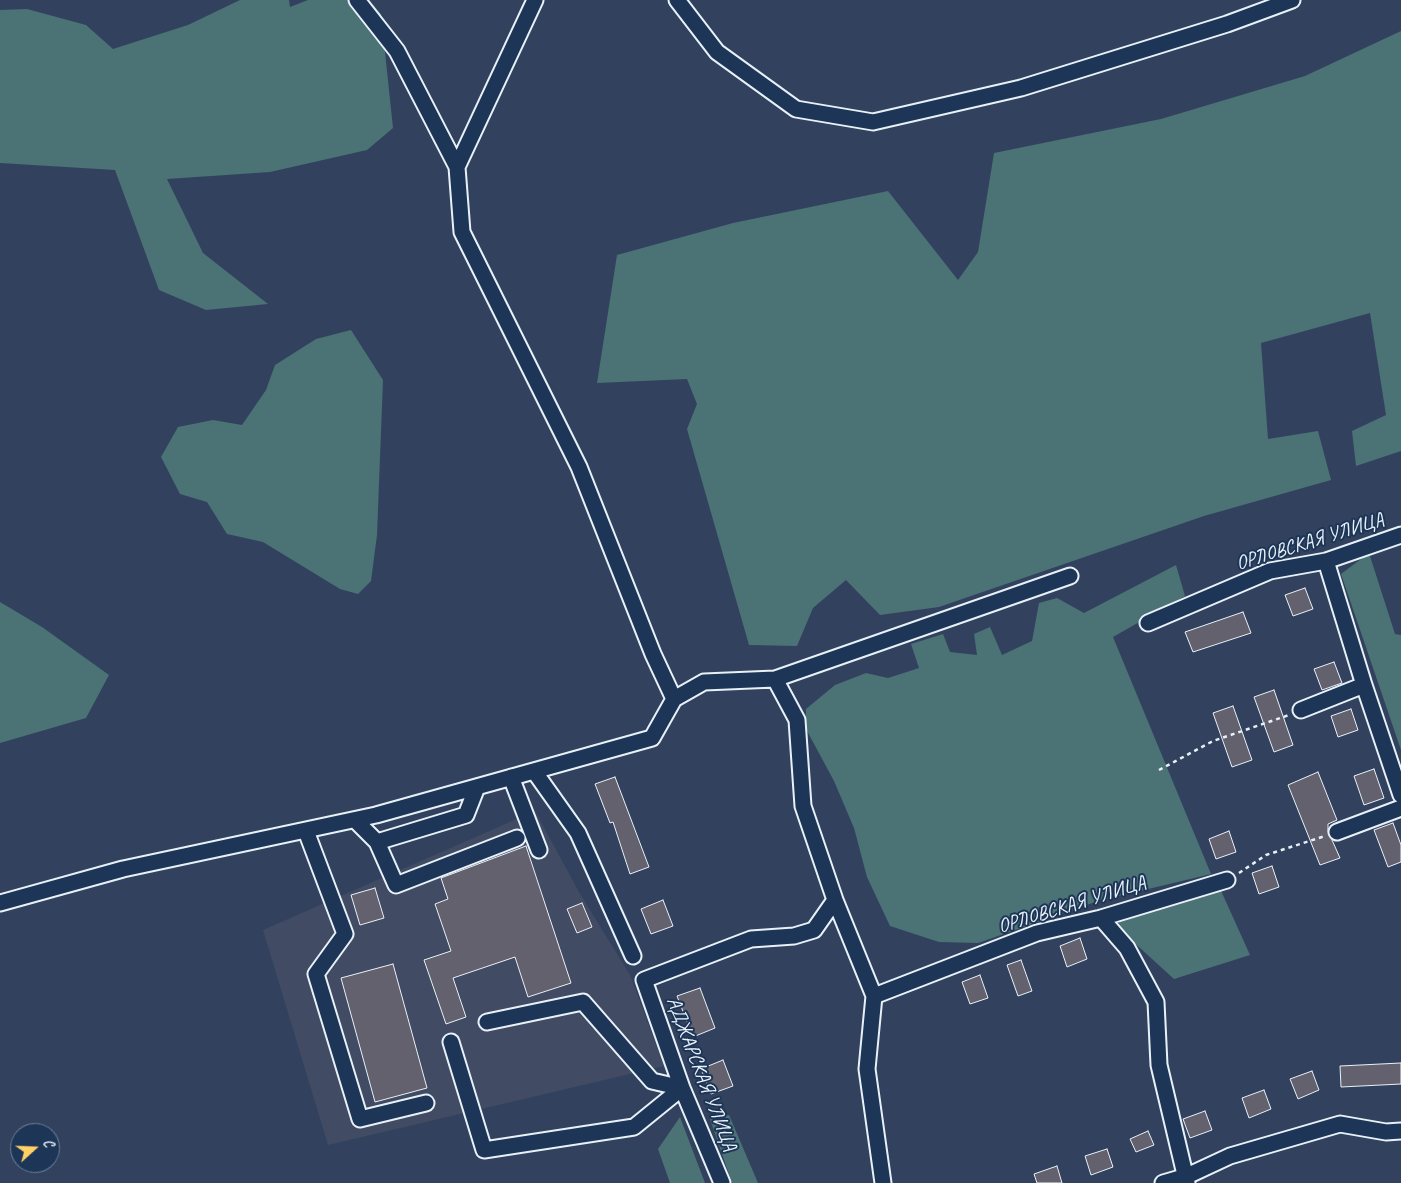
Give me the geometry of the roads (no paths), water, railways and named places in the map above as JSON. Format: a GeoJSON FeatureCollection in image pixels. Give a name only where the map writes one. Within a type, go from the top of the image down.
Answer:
{"type":"FeatureCollection","features":[{"type":"Feature","properties":{"kind":"street"},"geometry":{"type":"LineString","coordinates":[[357,0],[397,51],[457,167],[462,232],[579,467],[674,699]]}},
{"type":"Feature","properties":{"kind":"street"},"geometry":{"type":"LineString","coordinates":[[457,167],[535,0]]}},
{"type":"Feature","properties":{"kind":"street"},"geometry":{"type":"LineString","coordinates":[[677,0],[717,52],[796,109],[873,122],[1021,88],[1227,24],[1292,0]]}},
{"type":"Feature","properties":{"kind":"street","name":"ОРЛОВСКАЯ УЛИЦА"},"geometry":{"type":"LineString","coordinates":[[1148,623],[1270,571],[1326,562],[1401,535]]}},
{"type":"Feature","properties":{"kind":"street"},"geometry":{"type":"LineString","coordinates":[[1326,562],[1364,685],[1401,795]]}},
{"type":"Feature","properties":{"kind":"street"},"geometry":{"type":"LineString","coordinates":[[0,903],[123,869],[355,820],[652,738],[674,699],[704,682],[775,679],[1070,576]]}},
{"type":"Feature","properties":{"kind":"street"},"geometry":{"type":"LineString","coordinates":[[775,679],[797,720],[803,806],[835,900],[874,996],[867,1069],[883,1183]]}},
{"type":"Feature","properties":{"kind":"street"},"geometry":{"type":"LineString","coordinates":[[1301,710],[1364,685]]}},
{"type":"Feature","properties":{"kind":"street"},"geometry":{"type":"LineString","coordinates":[[534,771],[578,833],[633,956]]}},
{"type":"Feature","properties":{"kind":"street"},"geometry":{"type":"LineString","coordinates":[[512,778],[539,850]]}},
{"type":"Feature","properties":{"kind":"street"},"geometry":{"type":"LineString","coordinates":[[377,842],[466,815],[477,787]]}},
{"type":"Feature","properties":{"kind":"street"},"geometry":{"type":"LineString","coordinates":[[1337,832],[1401,808]]}},
{"type":"Feature","properties":{"kind":"street"},"geometry":{"type":"LineString","coordinates":[[355,820],[377,842],[396,885],[516,838]]}},
{"type":"Feature","properties":{"kind":"street"},"geometry":{"type":"LineString","coordinates":[[306,831],[345,934],[316,974],[360,1119],[426,1103]]}},
{"type":"Feature","properties":{"kind":"street","name":"ОРЛОВСКАЯ УЛИЦА"},"geometry":{"type":"LineString","coordinates":[[874,996],[1037,933],[1101,918],[1227,880]]}},
{"type":"Feature","properties":{"kind":"street","name":"АДЖАРСКАЯ УЛИЦА"},"geometry":{"type":"LineString","coordinates":[[722,1183],[682,1088],[644,980],[751,939],[794,936],[814,930],[835,900]]}},
{"type":"Feature","properties":{"kind":"street"},"geometry":{"type":"LineString","coordinates":[[1101,918],[1127,948],[1156,1002],[1160,1065],[1190,1181]]}},
{"type":"Feature","properties":{"kind":"street"},"geometry":{"type":"LineString","coordinates":[[487,1022],[583,1002],[652,1081],[682,1088]]}},
{"type":"Feature","properties":{"kind":"street"},"geometry":{"type":"LineString","coordinates":[[452,1042],[484,1150],[634,1127],[682,1088]]}},
{"type":"Feature","properties":{"kind":"street"},"geometry":{"type":"LineString","coordinates":[[1163,1183],[1190,1181],[1230,1156],[1340,1124],[1386,1132],[1401,1131]]}}]}
